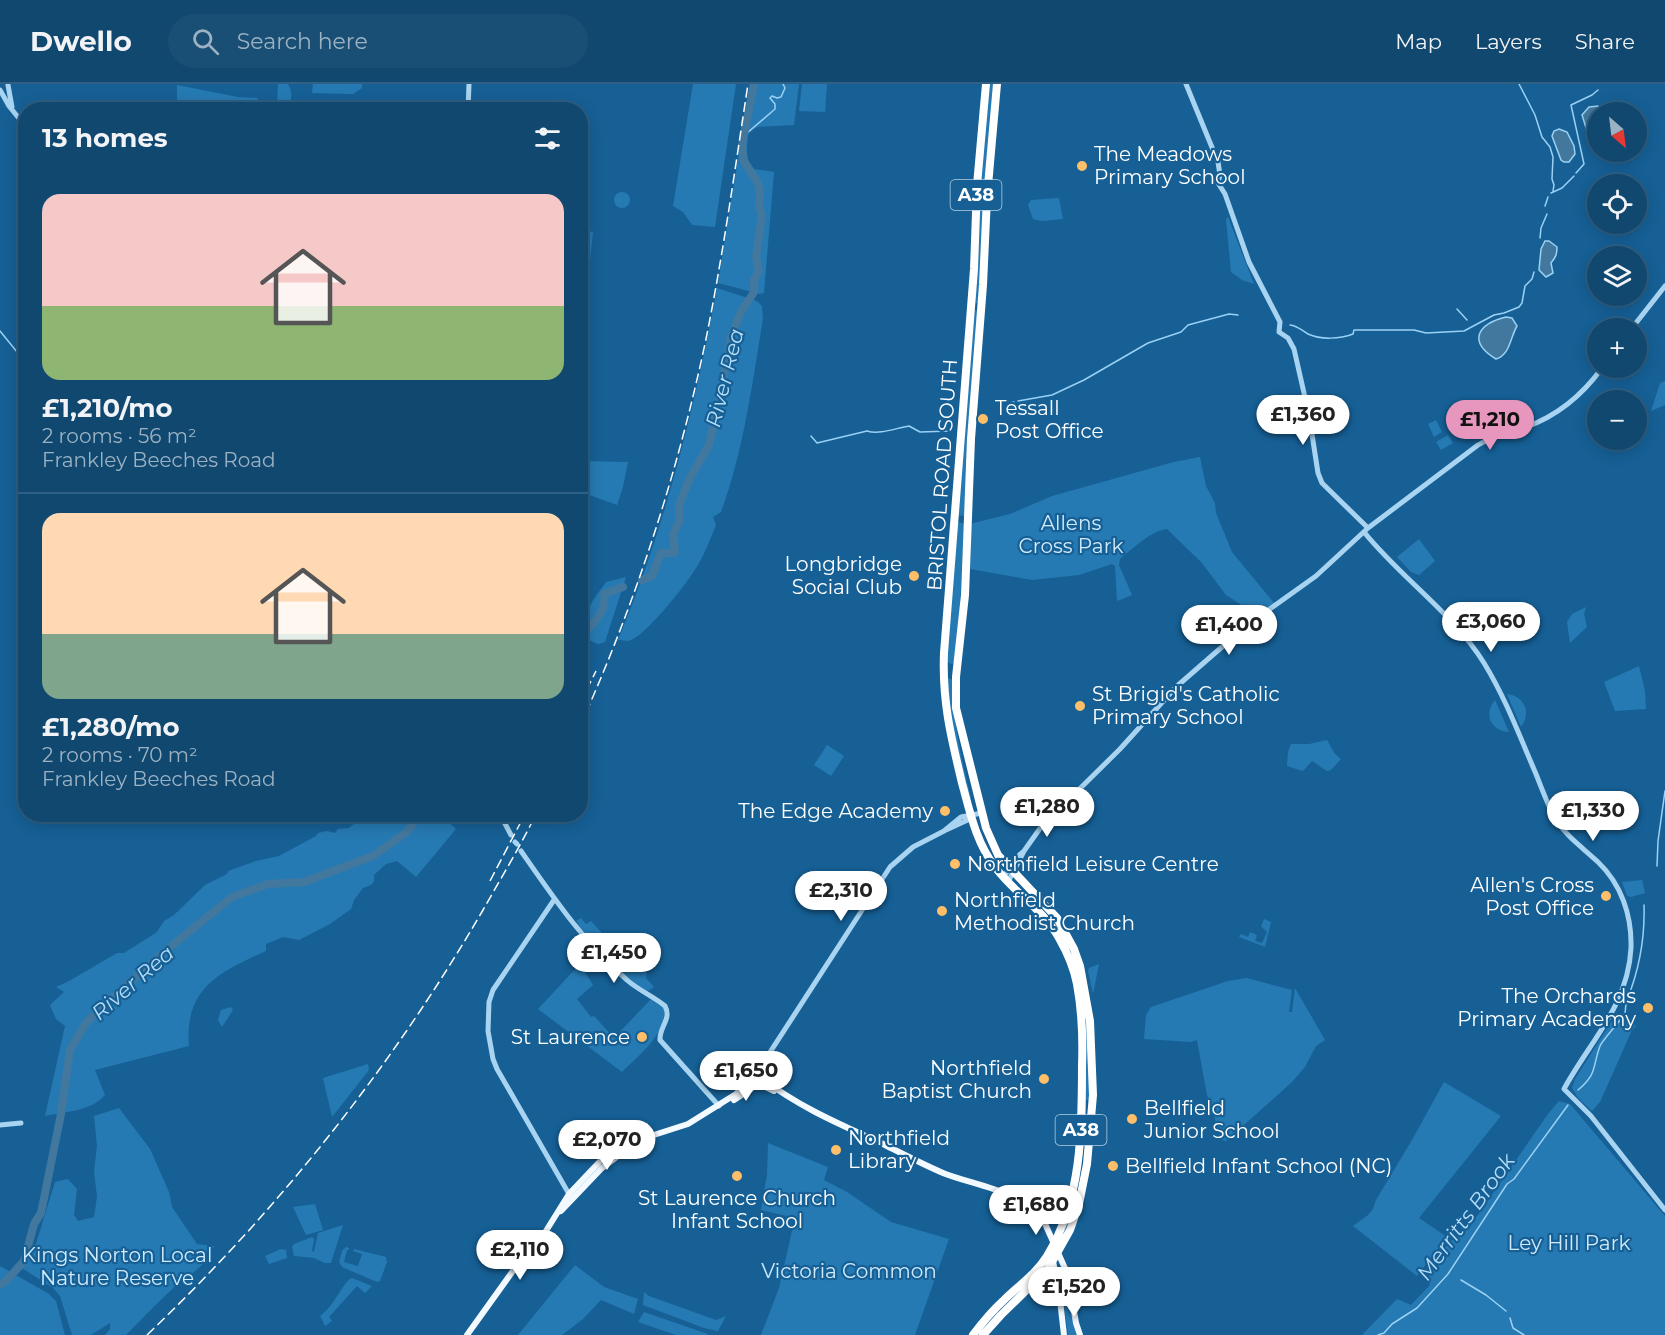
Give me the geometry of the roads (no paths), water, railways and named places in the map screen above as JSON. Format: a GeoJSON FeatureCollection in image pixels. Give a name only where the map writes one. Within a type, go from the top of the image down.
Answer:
{"type":"FeatureCollection","features":[{"type":"Feature","properties":{"kind":"highway","name":"BRISTOL ROAD SOUTH"},"geometry":{"type":"LineString","coordinates":[[986,84],[977,185],[971,307],[944,677],[948,724],[975,815],[990,861],[1006,880]]}},
{"type":"Feature","properties":{"kind":"highway","name":"BRISTOL ROAD SOUTH"},"geometry":{"type":"LineString","coordinates":[[997,84],[970,439],[965,595],[956,676],[956,708],[975,815],[998,855]]}},
{"type":"Feature","properties":{"kind":"highway"},"geometry":{"type":"LineString","coordinates":[[971,307],[981,306]]}},
{"type":"Feature","properties":{"kind":"highway"},"geometry":{"type":"LineString","coordinates":[[954,519],[968,519]]}},
{"type":"Feature","properties":{"kind":"highway"},"geometry":{"type":"LineString","coordinates":[[944,664],[951,667],[958,664]]}},
{"type":"Feature","properties":{"kind":"highway"},"geometry":{"type":"LineString","coordinates":[[944,677],[956,676]]}},
{"type":"Feature","properties":{"kind":"highway","name":"A38"},"geometry":{"type":"LineString","coordinates":[[973,1335],[1053,1253],[1070,1230],[1084,1183],[1093,1102],[1093,1064],[1088,1004],[1077,964],[1057,918],[998,855]]}},
{"type":"Feature","properties":{"kind":"highway","name":"A38"},"geometry":{"type":"LineString","coordinates":[[983,1335],[998,1311],[1043,1275],[1053,1253],[1075,1180],[1082,1125],[1083,1040],[1079,1001],[1081,993],[1075,968],[1077,964],[1049,923],[1006,880]]}},
{"type":"Feature","properties":{"kind":"highway"},"geometry":{"type":"LineString","coordinates":[[1066,1214],[1072,1205],[1078,1184],[1084,1183]]}},
{"type":"Feature","properties":{"kind":"main road"},"geometry":{"type":"LineString","coordinates":[[467,1335],[515,1268],[532,1251],[556,1216],[605,1156],[621,1146],[678,1129],[740,1097],[757,1079],[821,1116],[941,1172],[1018,1198],[1037,1212],[1042,1217],[1053,1253],[1064,1335]]}},
{"type":"Feature","properties":{"kind":"main road"},"geometry":{"type":"LineString","coordinates":[[1053,1253],[1054,1276],[1061,1303]]}},
{"type":"Feature","properties":{"kind":"main road"},"geometry":{"type":"LineString","coordinates":[[1053,1253],[1068,1275],[1080,1335]]}},
{"type":"Feature","properties":{"kind":"main road"},"geometry":{"type":"LineString","coordinates":[[1043,1275],[1054,1276]]}},
{"type":"Feature","properties":{"kind":"street"},"geometry":{"type":"LineString","coordinates":[[5,101],[0,90],[8,84],[13,110]]}},
{"type":"Feature","properties":{"kind":"street"},"geometry":{"type":"LineString","coordinates":[[468,102],[469,84]]}},
{"type":"Feature","properties":{"kind":"street"},"geometry":{"type":"LineString","coordinates":[[1186,84],[1218,162],[1220,175],[1218,183],[1225,194],[1249,262],[1280,322],[1279,332],[1288,338],[1294,349],[1309,415],[1318,473],[1327,490],[1471,644],[1499,692],[1555,817],[1574,842],[1599,862],[1626,903],[1630,928],[1628,973],[1624,989],[1611,1015],[1564,1089],[1592,1116],[1665,1209]]}},
{"type":"Feature","properties":{"kind":"street"},"geometry":{"type":"LineString","coordinates":[[0,96],[18,117]]}},
{"type":"Feature","properties":{"kind":"street"},"geometry":{"type":"LineString","coordinates":[[1640,318],[1665,286]]}},
{"type":"Feature","properties":{"kind":"street"},"geometry":{"type":"LineString","coordinates":[[1006,880],[1041,826],[1120,749],[1176,687],[1246,626],[1316,576],[1366,530],[1478,445],[1494,436],[1536,423],[1557,411],[1594,378]]}},
{"type":"Feature","properties":{"kind":"street"},"geometry":{"type":"LineString","coordinates":[[757,1079],[773,1049],[890,867],[913,847],[975,815]]}},
{"type":"Feature","properties":{"kind":"street"},"geometry":{"type":"LineString","coordinates":[[504,822],[511,835]]}},
{"type":"Feature","properties":{"kind":"street"},"geometry":{"type":"LineString","coordinates":[[521,851],[577,929],[625,979],[665,1006],[668,1018],[659,1039],[719,1106]]}},
{"type":"Feature","properties":{"kind":"street"},"geometry":{"type":"LineString","coordinates":[[1011,871],[1017,857],[1024,851]]}},
{"type":"Feature","properties":{"kind":"street"},"geometry":{"type":"LineString","coordinates":[[998,855],[1008,858],[1017,857]]}},
{"type":"Feature","properties":{"kind":"street"},"geometry":{"type":"LineString","coordinates":[[554,900],[494,990],[488,1012],[488,1031],[497,1070],[571,1197]]}},
{"type":"Feature","properties":{"kind":"street"},"geometry":{"type":"LineString","coordinates":[[0,1125],[21,1123]]}},
{"type":"Feature","properties":{"kind":"waterway","name":"River Rea"},"geometry":{"type":"LineString","coordinates":[[642,580],[652,576],[661,553],[675,552],[673,534],[679,522],[679,505],[690,478],[709,445],[731,337],[741,312],[754,292],[754,280],[759,271],[756,257],[762,215],[759,207],[760,191],[758,183],[744,161],[742,145],[754,84]]}},
{"type":"Feature","properties":{"kind":"waterway"},"geometry":{"type":"LineString","coordinates":[[742,145],[747,133],[775,109],[775,104],[770,98],[772,96],[781,97],[785,88],[783,84]]}},
{"type":"Feature","properties":{"kind":"waterway"},"geometry":{"type":"LineString","coordinates":[[1519,84],[1535,115],[1542,137],[1550,147],[1553,157],[1553,191]]}},
{"type":"Feature","properties":{"kind":"waterway"},"geometry":{"type":"LineString","coordinates":[[1576,173],[1584,164],[1571,105],[1598,90]]}},
{"type":"Feature","properties":{"kind":"waterway"},"geometry":{"type":"LineString","coordinates":[[1551,193],[1562,188],[1574,176]]}},
{"type":"Feature","properties":{"kind":"waterway"},"geometry":{"type":"LineString","coordinates":[[1545,206],[1548,197]]}},
{"type":"Feature","properties":{"kind":"waterway"},"geometry":{"type":"LineString","coordinates":[[1540,238],[1541,228],[1547,214]]}},
{"type":"Feature","properties":{"kind":"waterway"},"geometry":{"type":"LineString","coordinates":[[1290,325],[1313,336],[1325,338],[1348,336],[1353,334],[1354,330],[1414,330],[1426,333],[1464,331],[1494,315],[1519,307],[1525,286],[1532,279],[1534,272]]}},
{"type":"Feature","properties":{"kind":"waterway"},"geometry":{"type":"LineString","coordinates":[[1457,309],[1467,320]]}},
{"type":"Feature","properties":{"kind":"waterway"},"geometry":{"type":"LineString","coordinates":[[1018,401],[1052,395],[1084,380],[1148,343],[1181,332],[1188,325],[1229,314],[1238,315]]}},
{"type":"Feature","properties":{"kind":"waterway"},"geometry":{"type":"LineString","coordinates":[[0,331],[18,353]]}},
{"type":"Feature","properties":{"kind":"waterway"},"geometry":{"type":"LineString","coordinates":[[1010,403],[1014,402]]}},
{"type":"Feature","properties":{"kind":"waterway"},"geometry":{"type":"LineString","coordinates":[[811,436],[817,443],[867,431],[883,432],[909,426],[920,432],[950,431]]}},
{"type":"Feature","properties":{"kind":"waterway","name":"River Rea"},"geometry":{"type":"LineString","coordinates":[[588,629],[601,612],[605,600],[604,594],[623,587]]}},
{"type":"Feature","properties":{"kind":"waterway"},"geometry":{"type":"LineString","coordinates":[[1657,866],[1665,791]]}},
{"type":"Feature","properties":{"kind":"waterway","name":"River Rea"},"geometry":{"type":"LineString","coordinates":[[0,1285],[24,1261],[34,1224],[41,1213],[61,1114],[70,1050],[86,1023],[169,948],[232,897],[268,884],[304,882],[373,856],[407,832],[414,822]]}},
{"type":"Feature","properties":{"kind":"waterway","name":"Merritts Brook"},"geometry":{"type":"LineString","coordinates":[[1578,1090],[1592,1074],[1600,1046],[1625,1013],[1640,953],[1644,905]]}},
{"type":"Feature","properties":{"kind":"waterway","name":"Merritts Brook"},"geometry":{"type":"LineString","coordinates":[[1378,1335],[1417,1308],[1448,1274],[1507,1184],[1514,1179],[1568,1105]]}},
{"type":"Feature","properties":{"kind":"waterway"},"geometry":{"type":"LineString","coordinates":[[1461,1280],[1486,1295],[1506,1311]]}},
{"type":"Feature","properties":{"kind":"waterway"},"geometry":{"type":"LineString","coordinates":[[1510,1318],[1513,1328],[1524,1335]]}},
{"type":"Feature","properties":{"kind":"railway"},"geometry":{"type":"LineString","coordinates":[[588,707],[619,632],[654,536],[695,389],[712,307],[748,84]]}},
{"type":"Feature","properties":{"kind":"railway"},"geometry":{"type":"LineString","coordinates":[[588,687],[596,671]]}},
{"type":"Feature","properties":{"kind":"railway"},"geometry":{"type":"LineString","coordinates":[[490,881],[521,822]]}},
{"type":"Feature","properties":{"kind":"railway"},"geometry":{"type":"LineString","coordinates":[[147,1335],[242,1238],[287,1187],[371,1081],[448,968],[532,822]]}},
{"type":"Feature","properties":{"kind":"place","name":"The Meadows Primary School"},"geometry":{"type":"Point","coordinates":[1082,166]}},
{"type":"Feature","properties":{"kind":"place","name":"Tessall Post Office"},"geometry":{"type":"Point","coordinates":[983,419]}},
{"type":"Feature","properties":{"kind":"place","name":"Longbridge Social Club"},"geometry":{"type":"Point","coordinates":[914,576]}},
{"type":"Feature","properties":{"kind":"place","name":"St Brigid's Catholic Primary School"},"geometry":{"type":"Point","coordinates":[1080,706]}},
{"type":"Feature","properties":{"kind":"place","name":"The Edge Academy"},"geometry":{"type":"Point","coordinates":[945,811]}},
{"type":"Feature","properties":{"kind":"place","name":"Northfield Leisure Centre"},"geometry":{"type":"Point","coordinates":[955,864]}},
{"type":"Feature","properties":{"kind":"place","name":"Allen's Cross Post Office"},"geometry":{"type":"Point","coordinates":[1606,896]}},
{"type":"Feature","properties":{"kind":"place","name":"Northfield Methodist Church"},"geometry":{"type":"Point","coordinates":[942,911]}},
{"type":"Feature","properties":{"kind":"place","name":"The Orchards Primary Academy"},"geometry":{"type":"Point","coordinates":[1648,1008]}},
{"type":"Feature","properties":{"kind":"place","name":"St Laurence"},"geometry":{"type":"Point","coordinates":[642,1037]}},
{"type":"Feature","properties":{"kind":"place","name":"Northfield Baptist Church"},"geometry":{"type":"Point","coordinates":[1044,1079]}},
{"type":"Feature","properties":{"kind":"place","name":"Bellfield Junior School"},"geometry":{"type":"Point","coordinates":[1132,1119]}},
{"type":"Feature","properties":{"kind":"place","name":"Northfield Library"},"geometry":{"type":"Point","coordinates":[836,1150]}},
{"type":"Feature","properties":{"kind":"place","name":"Bellfield Infant School (NC)"},"geometry":{"type":"Point","coordinates":[1113,1166]}},
{"type":"Feature","properties":{"kind":"place","name":"St Laurence Church Infant School"},"geometry":{"type":"Point","coordinates":[737,1176]}},
{"type":"Feature","properties":{"kind":"park label","name":"Allens Cross Park"},"geometry":{"type":"Point","coordinates":[1071,534]}},
{"type":"Feature","properties":{"kind":"park label","name":"Ley Hill Park"},"geometry":{"type":"Point","coordinates":[1569,1243]}},
{"type":"Feature","properties":{"kind":"park label","name":"Kings Norton Local Nature Reserve"},"geometry":{"type":"Point","coordinates":[117,1266]}},
{"type":"Feature","properties":{"kind":"park label","name":"Victoria Common"},"geometry":{"type":"Point","coordinates":[849,1271]}}]}
